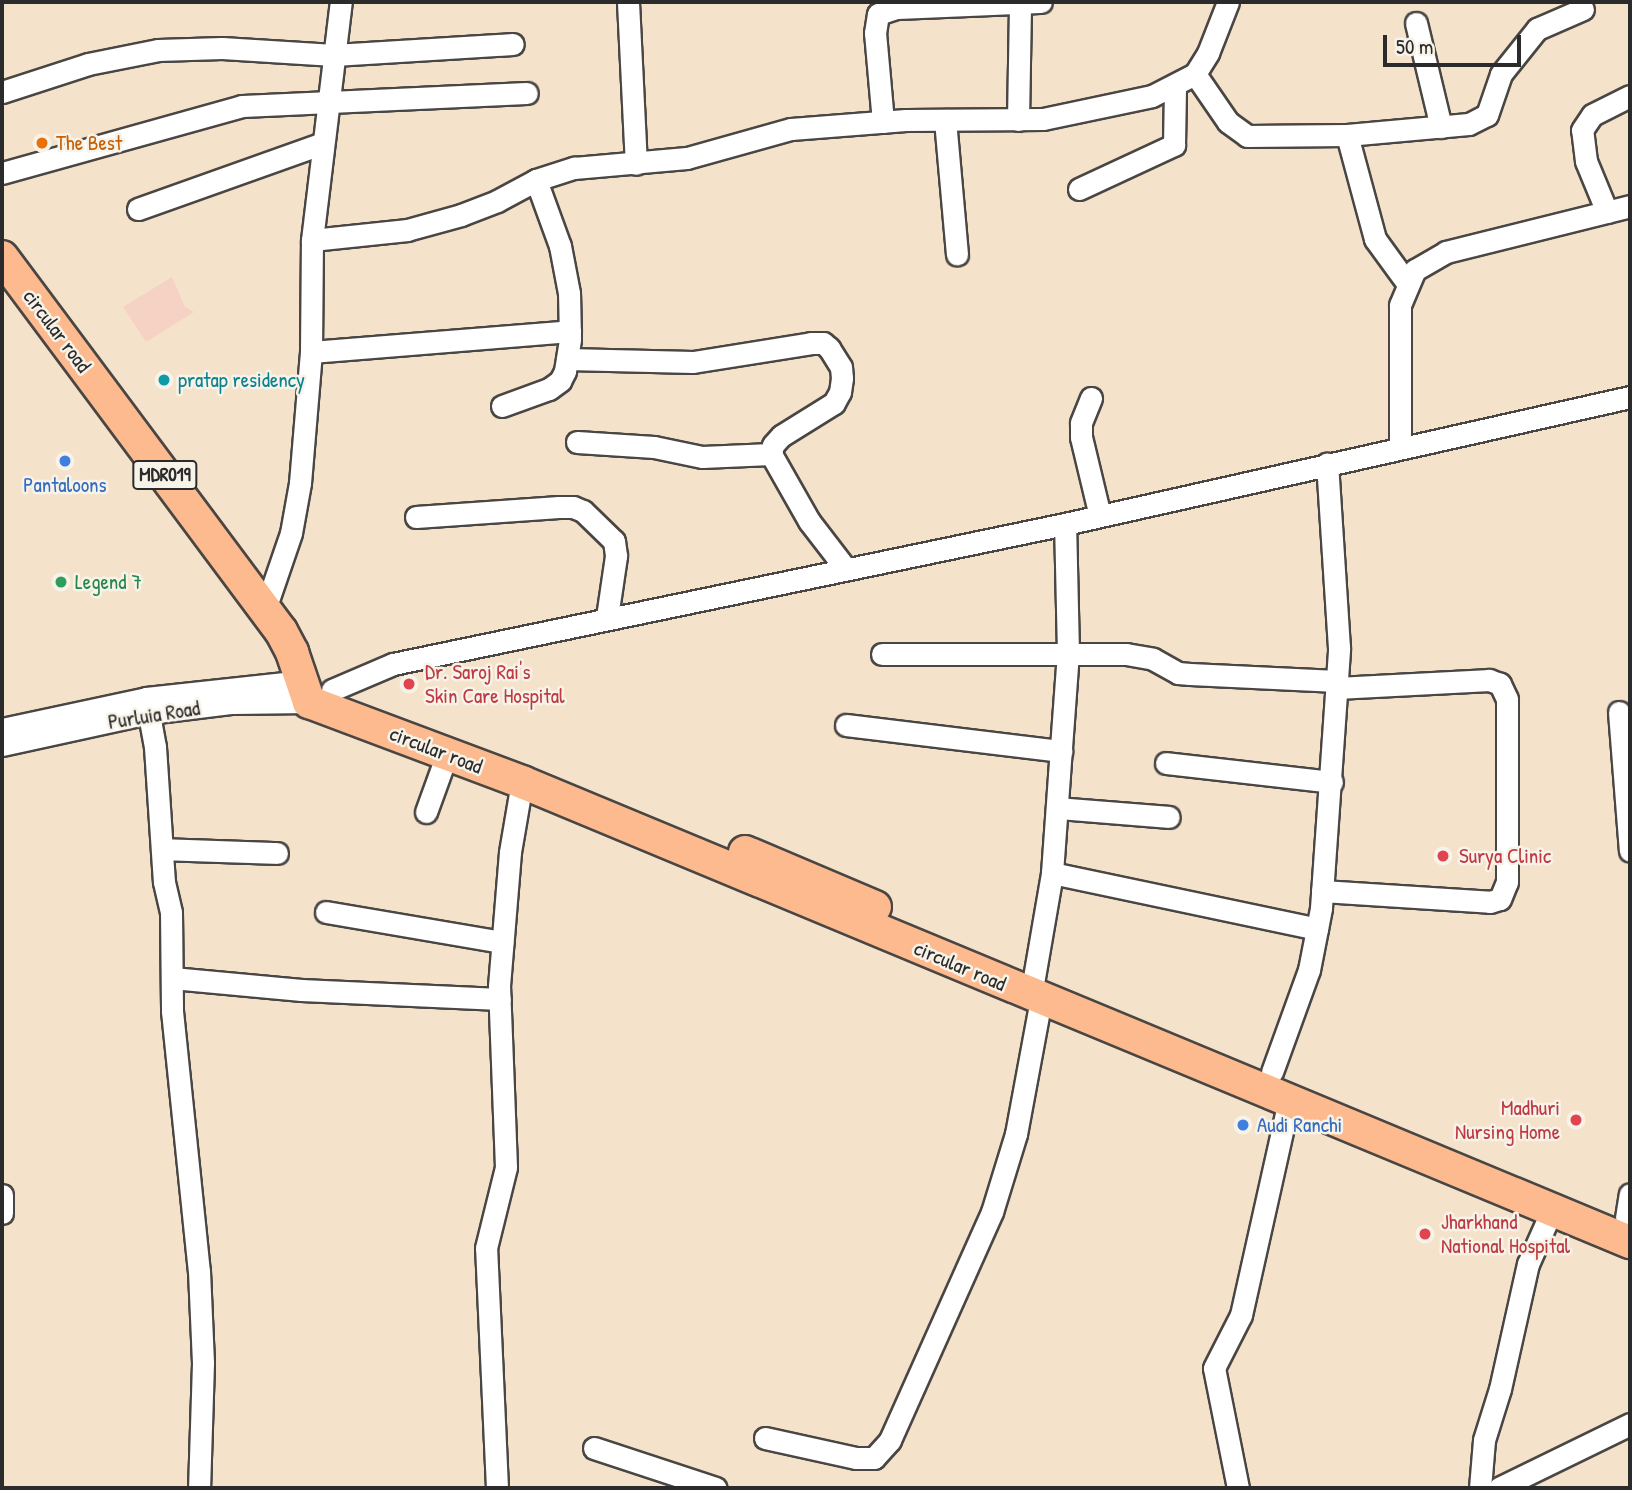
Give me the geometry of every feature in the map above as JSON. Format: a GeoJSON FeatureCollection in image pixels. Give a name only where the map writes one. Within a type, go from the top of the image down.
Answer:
{"type":"FeatureCollection","features":[{"type":"Feature","properties":{"kind":"main road","name":"circular road"},"geometry":{"type":"LineString","coordinates":[[2,257],[265,609],[315,691],[447,754],[1035,989],[1272,1072],[1629,1219]]}},
{"type":"Feature","properties":{"kind":"main road","name":"circular road"},"geometry":{"type":"LineString","coordinates":[[315,691],[603,794],[1035,989],[1289,1100],[1552,1210],[1629,1219]]}},
{"type":"Feature","properties":{"kind":"street"},"geometry":{"type":"LineString","coordinates":[[265,609],[291,533],[300,483],[311,352],[312,240],[341,2]]}},
{"type":"Feature","properties":{"kind":"street"},"geometry":{"type":"LineString","coordinates":[[628,2],[636,164]]}},
{"type":"Feature","properties":{"kind":"street"},"geometry":{"type":"LineString","coordinates":[[883,122],[875,33],[878,14],[896,8],[1030,2],[1018,120]]}},
{"type":"Feature","properties":{"kind":"street"},"geometry":{"type":"LineString","coordinates":[[312,240],[407,230],[496,201],[536,180],[574,168],[687,158],[791,129],[883,122],[1018,120],[1083,112],[1153,96],[1195,74],[1208,53],[1228,2]]}},
{"type":"Feature","properties":{"kind":"street"},"geometry":{"type":"LineString","coordinates":[[1195,74],[1228,122],[1247,136],[1347,135],[1469,124],[1487,115],[1502,74],[1537,29],[1583,9]]}},
{"type":"Feature","properties":{"kind":"street"},"geometry":{"type":"LineString","coordinates":[[1416,23],[1441,127]]}},
{"type":"Feature","properties":{"kind":"street"},"geometry":{"type":"LineString","coordinates":[[2,92],[88,64],[158,50],[222,48],[334,55],[513,44]]}},
{"type":"Feature","properties":{"kind":"street"},"geometry":{"type":"LineString","coordinates":[[1079,189],[1174,145],[1175,86]]}},
{"type":"Feature","properties":{"kind":"street"},"geometry":{"type":"LineString","coordinates":[[2,173],[242,106],[327,105],[527,93]]}},
{"type":"Feature","properties":{"kind":"street"},"geometry":{"type":"LineString","coordinates":[[1607,212],[1586,161],[1582,130],[1592,116],[1630,96]]}},
{"type":"Feature","properties":{"kind":"street"},"geometry":{"type":"LineString","coordinates":[[945,120],[957,254]]}},
{"type":"Feature","properties":{"kind":"street"},"geometry":{"type":"LineString","coordinates":[[1347,135],[1375,239],[1407,283]]}},
{"type":"Feature","properties":{"kind":"street"},"geometry":{"type":"LineString","coordinates":[[138,209],[323,143]]}},
{"type":"Feature","properties":{"kind":"street"},"geometry":{"type":"LineString","coordinates":[[502,406],[549,390],[560,381],[567,359],[570,331],[569,293],[560,246],[536,180]]}},
{"type":"Feature","properties":{"kind":"street"},"geometry":{"type":"LineString","coordinates":[[1400,447],[1400,304],[1415,270],[1446,252],[1630,206]]}},
{"type":"Feature","properties":{"kind":"street"},"geometry":{"type":"LineString","coordinates":[[311,352],[570,331]]}},
{"type":"Feature","properties":{"kind":"street"},"geometry":{"type":"LineString","coordinates":[[567,359],[693,362],[823,343],[836,356],[841,367],[840,392],[834,403],[822,413],[781,436],[773,444],[771,454],[809,521],[846,569]]}},
{"type":"Feature","properties":{"kind":"street","name":"Purluia Road"},"geometry":{"type":"LineString","coordinates":[[2,729],[148,706],[315,691],[393,664],[607,617],[1065,524],[1630,397]]}},
{"type":"Feature","properties":{"kind":"street"},"geometry":{"type":"LineString","coordinates":[[1091,398],[1081,423],[1081,437],[1100,516]]}},
{"type":"Feature","properties":{"kind":"street"},"geometry":{"type":"LineString","coordinates":[[577,442],[654,447],[702,457],[771,454]]}},
{"type":"Feature","properties":{"kind":"street"},"geometry":{"type":"LineString","coordinates":[[1272,1072],[1310,970],[1322,891],[1332,782],[1337,684],[1337,607],[1330,555],[1327,463]]}},
{"type":"Feature","properties":{"kind":"street"},"geometry":{"type":"LineString","coordinates":[[416,517],[559,507],[573,507],[583,511],[614,541],[617,556],[607,617]]}},
{"type":"Feature","properties":{"kind":"street"},"geometry":{"type":"LineString","coordinates":[[765,1438],[856,1458],[874,1458],[890,1440],[992,1212],[1013,1145],[1052,873],[1068,653],[1065,524]]}},
{"type":"Feature","properties":{"kind":"street"},"geometry":{"type":"LineString","coordinates":[[882,654],[1068,653],[1142,657],[1190,674],[1337,684],[1489,680],[1500,684],[1507,699],[1507,882],[1500,899],[1490,902],[1322,891]]}},
{"type":"Feature","properties":{"kind":"street"},"geometry":{"type":"LineString","coordinates":[[148,706],[164,882],[171,912],[172,978],[199,1271],[203,1363],[200,1488]]}},
{"type":"Feature","properties":{"kind":"street","name":"Purluia Road"},"geometry":{"type":"LineString","coordinates":[[2,745],[148,706]]}},
{"type":"Feature","properties":{"kind":"street"},"geometry":{"type":"LineString","coordinates":[[1619,712],[1630,851]]}},
{"type":"Feature","properties":{"kind":"street"},"geometry":{"type":"LineString","coordinates":[[846,725],[1061,751]]}},
{"type":"Feature","properties":{"kind":"street"},"geometry":{"type":"LineString","coordinates":[[426,813],[447,754]]}},
{"type":"Feature","properties":{"kind":"street"},"geometry":{"type":"LineString","coordinates":[[1166,762],[1332,782]]}},
{"type":"Feature","properties":{"kind":"street"},"geometry":{"type":"LineString","coordinates":[[497,1488],[485,1278],[488,1234],[506,1167],[500,999],[502,942],[510,852],[522,782]]}},
{"type":"Feature","properties":{"kind":"street"},"geometry":{"type":"LineString","coordinates":[[1057,808],[1168,817]]}},
{"type":"Feature","properties":{"kind":"street"},"geometry":{"type":"LineString","coordinates":[[162,849],[277,853]]}},
{"type":"Feature","properties":{"kind":"street"},"geometry":{"type":"LineString","coordinates":[[1052,873],[1317,929]]}},
{"type":"Feature","properties":{"kind":"street"},"geometry":{"type":"LineString","coordinates":[[326,912],[502,942]]}},
{"type":"Feature","properties":{"kind":"street"},"geometry":{"type":"LineString","coordinates":[[172,978],[301,990],[500,999]]}},
{"type":"Feature","properties":{"kind":"street"},"geometry":{"type":"LineString","coordinates":[[1238,1488],[1214,1368],[1241,1315],[1289,1100]]}},
{"type":"Feature","properties":{"kind":"street"},"geometry":{"type":"LineString","coordinates":[[2,1195],[2,1213]]}},
{"type":"Feature","properties":{"kind":"street"},"geometry":{"type":"LineString","coordinates":[[1480,1488],[1484,1440],[1500,1389],[1528,1264],[1552,1210]]}},
{"type":"Feature","properties":{"kind":"street"},"geometry":{"type":"LineString","coordinates":[[1499,1488],[1630,1424]]}},
{"type":"Feature","properties":{"kind":"street"},"geometry":{"type":"LineString","coordinates":[[594,1448],[716,1488]]}},
{"type":"Feature","properties":{"kind":"shaded area"},"geometry":{"type":"Polygon","coordinates":[[[172,277],[185,307],[194,312],[146,342],[123,307],[172,277]]]}},
{"type":"Feature","properties":{"kind":"place","name":"The Best"},"geometry":{"type":"Point","coordinates":[42,143]}},
{"type":"Feature","properties":{"kind":"place","name":"pratap residency"},"geometry":{"type":"Point","coordinates":[164,380]}},
{"type":"Feature","properties":{"kind":"place","name":"Pantaloons"},"geometry":{"type":"Point","coordinates":[65,461]}},
{"type":"Feature","properties":{"kind":"place","name":"Legend 7"},"geometry":{"type":"Point","coordinates":[61,582]}},
{"type":"Feature","properties":{"kind":"place","name":"Dr. Saroj Rai's Skin Care Hospital"},"geometry":{"type":"Point","coordinates":[409,684]}},
{"type":"Feature","properties":{"kind":"place","name":"Surya Clinic"},"geometry":{"type":"Point","coordinates":[1443,856]}},
{"type":"Feature","properties":{"kind":"place","name":"Madhuri Nursing Home"},"geometry":{"type":"Point","coordinates":[1576,1120]}},
{"type":"Feature","properties":{"kind":"place","name":"Audi Ranchi"},"geometry":{"type":"Point","coordinates":[1243,1125]}},
{"type":"Feature","properties":{"kind":"place","name":"Jharkhand National Hospital"},"geometry":{"type":"Point","coordinates":[1425,1234]}}]}
